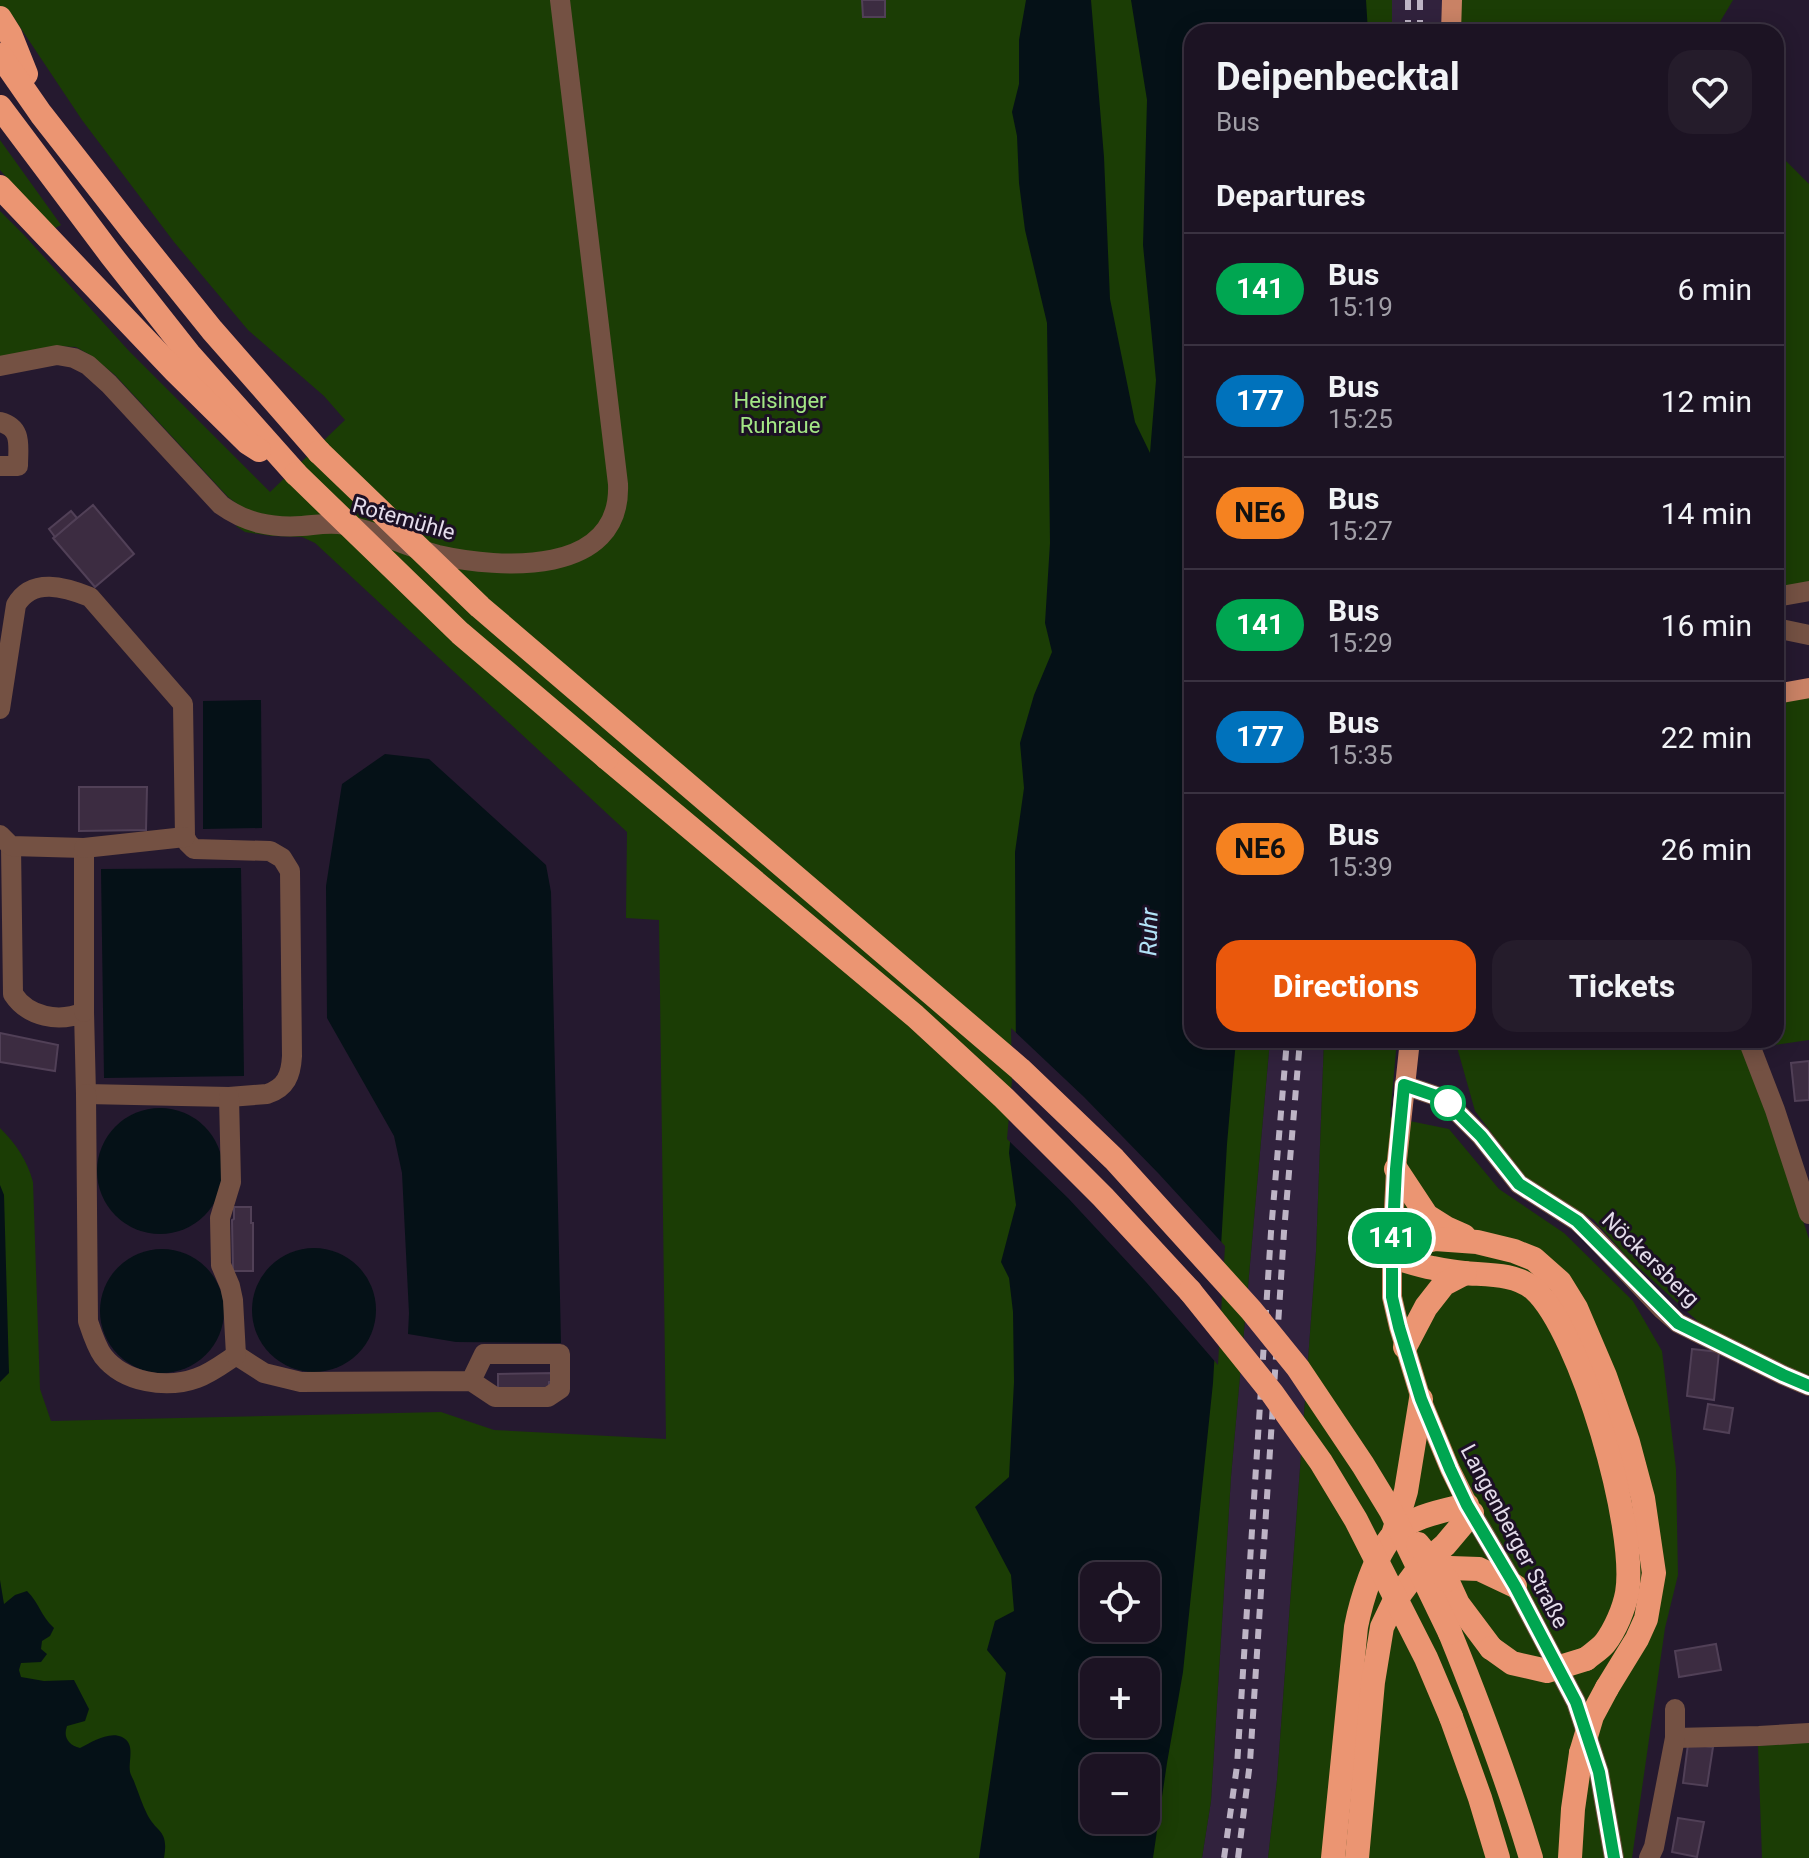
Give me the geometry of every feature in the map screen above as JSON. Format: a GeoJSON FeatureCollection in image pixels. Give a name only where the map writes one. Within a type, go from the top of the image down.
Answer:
{"type":"FeatureCollection","features":[{"type":"Feature","properties":{"kind":"highway"},"geometry":{"type":"LineString","coordinates":[[3,36],[41,114],[212,330],[319,452],[480,607],[1020,1069],[1114,1159],[1251,1310],[1298,1368],[1363,1465],[1450,1633],[1510,1787],[1531,1858]]}},
{"type":"Feature","properties":{"kind":"highway"},"geometry":{"type":"LineString","coordinates":[[0,107],[189,354],[296,474],[460,633],[915,1016],[1004,1098],[1181,1280],[1272,1393],[1321,1462],[1356,1520],[1426,1658],[1451,1717],[1498,1858]]}},
{"type":"Feature","properties":{"kind":"highway"},"geometry":{"type":"LineString","coordinates":[[0,187],[248,443],[296,474]]}},
{"type":"Feature","properties":{"kind":"highway"},"geometry":{"type":"LineString","coordinates":[[1396,1169],[1427,1216],[1477,1242]]}},
{"type":"Feature","properties":{"kind":"highway"},"geometry":{"type":"LineString","coordinates":[[1392,1253],[1435,1239],[1477,1242],[1534,1259],[1560,1282],[1576,1308],[1618,1409],[1628,1442],[1643,1498],[1654,1573],[1646,1619],[1592,1716],[1581,1753],[1570,1858]]}},
{"type":"Feature","properties":{"kind":"highway"},"geometry":{"type":"LineString","coordinates":[[1392,1253],[1430,1268],[1510,1278],[1532,1287],[1552,1310],[1573,1351],[1603,1434],[1621,1506],[1627,1546],[1628,1584],[1614,1629],[1604,1645],[1586,1659],[1547,1671],[1512,1663],[1491,1648],[1458,1604],[1447,1580],[1392,1523]]}},
{"type":"Feature","properties":{"kind":"highway"},"geometry":{"type":"LineString","coordinates":[[1405,1347],[1426,1307],[1444,1284],[1465,1273]]}},
{"type":"Feature","properties":{"kind":"highway"},"geometry":{"type":"LineString","coordinates":[[1333,1858],[1360,1606],[1406,1491],[1421,1399]]}},
{"type":"Feature","properties":{"kind":"highway"},"geometry":{"type":"LineString","coordinates":[[1392,1523],[1408,1525],[1427,1516],[1470,1509]]}},
{"type":"Feature","properties":{"kind":"highway"},"geometry":{"type":"LineString","coordinates":[[1357,1858],[1373,1682],[1382,1627],[1394,1602],[1420,1567],[1445,1545],[1470,1509]]}},
{"type":"Feature","properties":{"kind":"highway"},"geometry":{"type":"LineString","coordinates":[[1420,1567],[1479,1569],[1515,1586]]}},
{"type":"Feature","properties":{"kind":"highway"},"geometry":{"type":"LineString","coordinates":[[1480,1798],[1490,1858]]}},
{"type":"Feature","properties":{"kind":"main road"},"geometry":{"type":"LineString","coordinates":[[1451,24],[1452,0]]}},
{"type":"Feature","properties":{"kind":"main road"},"geometry":{"type":"LineString","coordinates":[[1784,693],[1809,688]]}},
{"type":"Feature","properties":{"kind":"main road","name":"Langenberger Straße"},"geometry":{"type":"LineString","coordinates":[[1409,1048],[1396,1169],[1392,1297],[1421,1399],[1470,1509]]}},
{"type":"Feature","properties":{"kind":"street","name":"Rotemühle"},"geometry":{"type":"LineString","coordinates":[[0,366],[57,355],[88,365],[221,505],[256,523],[270,526],[343,525],[419,550],[475,561],[524,562],[557,558],[592,545],[612,521],[618,484],[560,0]]}},
{"type":"Feature","properties":{"kind":"street"},"geometry":{"type":"LineString","coordinates":[[0,422],[5,422],[17,435],[18,466],[0,466]]}},
{"type":"Feature","properties":{"kind":"street"},"geometry":{"type":"LineString","coordinates":[[0,709],[16,605],[21,596],[31,589],[51,586],[90,597],[183,704],[185,837],[188,843],[194,849],[270,851],[282,858],[290,871],[292,1056],[290,1075],[284,1084],[273,1093],[229,1097],[86,1094]]}},
{"type":"Feature","properties":{"kind":"street"},"geometry":{"type":"LineString","coordinates":[[1784,596],[1809,591]]}},
{"type":"Feature","properties":{"kind":"street"},"geometry":{"type":"LineString","coordinates":[[1784,630],[1809,635]]}},
{"type":"Feature","properties":{"kind":"street"},"geometry":{"type":"LineString","coordinates":[[84,1012],[67,1018],[46,1016],[22,1005],[13,994],[6,840],[84,848],[185,837]]}},
{"type":"Feature","properties":{"kind":"street"},"geometry":{"type":"LineString","coordinates":[[84,848],[88,1321],[97,1346],[112,1366],[134,1378],[170,1383],[198,1377],[236,1355]]}},
{"type":"Feature","properties":{"kind":"street"},"geometry":{"type":"LineString","coordinates":[[1748,1048],[1775,1110],[1809,1214]]}},
{"type":"Feature","properties":{"kind":"street","name":"Nöckersberg"},"geometry":{"type":"LineString","coordinates":[[1404,1085],[1448,1103],[1481,1136],[1519,1184],[1584,1228],[1678,1323],[1809,1386]]}},
{"type":"Feature","properties":{"kind":"street"},"geometry":{"type":"LineString","coordinates":[[229,1097],[231,1182],[220,1218],[221,1265],[233,1300],[236,1355]]}},
{"type":"Feature","properties":{"kind":"street"},"geometry":{"type":"LineString","coordinates":[[236,1355],[264,1373],[301,1382],[471,1381]]}},
{"type":"Feature","properties":{"kind":"street","name":"Langenberger Straße"},"geometry":{"type":"LineString","coordinates":[[1470,1509],[1576,1702],[1599,1772],[1614,1858]]}},
{"type":"Feature","properties":{"kind":"street"},"geometry":{"type":"LineString","coordinates":[[1649,1858],[1654,1847],[1675,1738],[1675,1709]]}},
{"type":"Feature","properties":{"kind":"street"},"geometry":{"type":"LineString","coordinates":[[1675,1738],[1809,1733]]}},
{"type":"Feature","properties":{"kind":"shaded area"},"geometry":{"type":"Polygon","coordinates":[[[1392,0],[1448,0],[1447,24],[1392,24],[1392,0]]]}},
{"type":"Feature","properties":{"kind":"shaded area"},"geometry":{"type":"Polygon","coordinates":[[[1269,1048],[1324,1048],[1316,1252],[1277,1780],[1268,1858],[1202,1858],[1211,1801],[1231,1477],[1269,1048]]]}},
{"type":"Feature","properties":{"kind":"green space","name":"Heisinger Ruhraue"},"geometry":{"type":"Polygon","coordinates":[[[0,0],[1392,0],[1392,24],[1184,24],[1184,1048],[1269,1048],[1231,1477],[1211,1801],[1202,1858],[0,1858],[0,1128],[20,1153],[33,1182],[40,1389],[51,1421],[441,1412],[494,1430],[666,1439],[659,920],[626,918],[627,832],[315,543],[302,537],[245,532],[236,526],[249,513],[228,497],[115,375],[90,355],[76,347],[54,346],[0,359],[0,211],[129,351],[270,492],[345,420],[324,396],[248,330],[174,242],[82,120],[12,15],[0,22],[0,0]]]}},
{"type":"Feature","properties":{"kind":"green space"},"geometry":{"type":"Polygon","coordinates":[[[1455,0],[1733,0],[1719,24],[1454,24],[1455,0]]]}},
{"type":"Feature","properties":{"kind":"green space"},"geometry":{"type":"Polygon","coordinates":[[[0,140],[61,225],[53,229],[0,170],[0,140]]]}},
{"type":"Feature","properties":{"kind":"green space"},"geometry":{"type":"Polygon","coordinates":[[[1784,159],[1809,184],[1809,590],[1784,597],[1784,159]]]}},
{"type":"Feature","properties":{"kind":"green space"},"geometry":{"type":"Polygon","coordinates":[[[1809,689],[1809,1040],[1784,1044],[1784,694],[1809,689]]]}},
{"type":"Feature","properties":{"kind":"green space"},"geometry":{"type":"Polygon","coordinates":[[[1324,1048],[1396,1048],[1390,1117],[1449,1129],[1499,1189],[1564,1233],[1633,1301],[1662,1351],[1676,1469],[1678,1575],[1665,1628],[1632,1858],[1268,1858],[1277,1780],[1316,1252],[1324,1048]]]}},
{"type":"Feature","properties":{"kind":"green space"},"geometry":{"type":"Polygon","coordinates":[[[1457,1048],[1747,1048],[1809,1239],[1809,1381],[1735,1355],[1629,1259],[1593,1219],[1532,1186],[1475,1111],[1457,1048]]]}},
{"type":"Feature","properties":{"kind":"green space"},"geometry":{"type":"Polygon","coordinates":[[[1809,1742],[1809,1858],[1762,1858],[1758,1746],[1809,1742]]]}},
{"type":"Feature","properties":{"kind":"water","name":"Ruhr"},"geometry":{"type":"Polygon","coordinates":[[[1026,0],[1091,0],[1104,157],[1110,299],[1135,422],[1150,453],[1156,380],[1143,245],[1147,100],[1131,0],[1366,0],[1368,24],[1184,24],[1184,1048],[1235,1048],[1213,1383],[1183,1672],[1160,1810],[1160,1754],[1080,1754],[1080,1834],[1157,1834],[1153,1858],[979,1858],[1006,1673],[987,1650],[995,1621],[1014,1611],[1011,1575],[975,1507],[1009,1477],[1014,1382],[1013,1312],[1009,1278],[1001,1262],[1016,1205],[1009,1153],[1016,1080],[1015,852],[1024,788],[1020,743],[1034,695],[1052,652],[1045,623],[1050,543],[1047,323],[1025,230],[1012,112],[1019,84],[1019,40],[1026,0]]]}},
{"type":"Feature","properties":{"kind":"water"},"geometry":{"type":"Polygon","coordinates":[[[261,700],[262,828],[203,829],[203,701],[261,700]]]}},
{"type":"Feature","properties":{"kind":"water"},"geometry":{"type":"Polygon","coordinates":[[[385,754],[429,759],[546,865],[551,892],[561,1343],[456,1342],[408,1334],[402,1173],[394,1136],[327,1018],[326,886],[342,784],[385,754]]]}},
{"type":"Feature","properties":{"kind":"water"},"geometry":{"type":"Polygon","coordinates":[[[241,868],[244,1076],[104,1078],[101,869],[241,868]]]}},
{"type":"Feature","properties":{"kind":"water"},"geometry":{"type":"Polygon","coordinates":[[[160,1108],[184,1113],[204,1127],[218,1147],[223,1171],[218,1195],[204,1215],[184,1229],[160,1234],[136,1229],[116,1215],[102,1195],[97,1171],[102,1147],[116,1127],[136,1113],[160,1108]]]}},
{"type":"Feature","properties":{"kind":"water"},"geometry":{"type":"Polygon","coordinates":[[[0,1185],[4,1195],[9,1373],[0,1382],[0,1185]]]}},
{"type":"Feature","properties":{"kind":"water"},"geometry":{"type":"Polygon","coordinates":[[[314,1248],[338,1253],[358,1266],[371,1286],[376,1310],[371,1334],[358,1354],[338,1367],[314,1372],[290,1367],[270,1354],[257,1334],[252,1310],[257,1286],[270,1266],[290,1253],[314,1248]]]}},
{"type":"Feature","properties":{"kind":"water"},"geometry":{"type":"Polygon","coordinates":[[[162,1249],[186,1254],[206,1267],[219,1287],[224,1311],[219,1335],[206,1355],[186,1368],[162,1373],[138,1368],[118,1355],[105,1335],[100,1311],[105,1287],[118,1267],[138,1254],[162,1249]]]}},
{"type":"Feature","properties":{"kind":"water"},"geometry":{"type":"Polygon","coordinates":[[[0,1580],[4,1604],[15,1595],[27,1591],[54,1628],[50,1636],[42,1641],[41,1649],[47,1654],[41,1662],[21,1663],[21,1677],[44,1681],[74,1680],[89,1709],[85,1721],[67,1726],[66,1737],[72,1745],[80,1748],[111,1735],[126,1740],[130,1748],[130,1774],[147,1814],[163,1837],[164,1858],[0,1858],[0,1580]]]}},
{"type":"Feature","properties":{"kind":"pier"},"geometry":{"type":"Polygon","coordinates":[[[1011,1028],[1084,1097],[1225,1246],[1218,1365],[1068,1198],[1007,1139],[1012,1080],[1011,1028]]]}},
{"type":"Feature","properties":{"kind":"building"},"geometry":{"type":"Polygon","coordinates":[[[862,0],[885,0],[885,17],[863,17],[862,0]]]}},
{"type":"Feature","properties":{"kind":"building"},"geometry":{"type":"Polygon","coordinates":[[[93,505],[134,554],[95,587],[53,538],[93,505]]]}},
{"type":"Feature","properties":{"kind":"building"},"geometry":{"type":"Polygon","coordinates":[[[71,511],[77,518],[55,537],[49,529],[71,511]]]}},
{"type":"Feature","properties":{"kind":"building"},"geometry":{"type":"Polygon","coordinates":[[[79,787],[147,787],[146,830],[79,831],[79,787]]]}},
{"type":"Feature","properties":{"kind":"building"},"geometry":{"type":"Polygon","coordinates":[[[0,1033],[58,1045],[55,1071],[0,1062],[0,1033]]]}},
{"type":"Feature","properties":{"kind":"building"},"geometry":{"type":"Polygon","coordinates":[[[1809,1061],[1809,1100],[1795,1101],[1791,1063],[1809,1061]]]}},
{"type":"Feature","properties":{"kind":"building"},"geometry":{"type":"Polygon","coordinates":[[[234,1207],[251,1207],[253,1271],[233,1271],[234,1207]]]}},
{"type":"Feature","properties":{"kind":"building"},"geometry":{"type":"Polygon","coordinates":[[[1692,1349],[1719,1352],[1714,1400],[1687,1396],[1692,1349]]]}},
{"type":"Feature","properties":{"kind":"building"},"geometry":{"type":"Polygon","coordinates":[[[555,1373],[555,1381],[549,1382],[549,1388],[498,1389],[498,1374],[555,1373]]]}},
{"type":"Feature","properties":{"kind":"building"},"geometry":{"type":"Polygon","coordinates":[[[1708,1404],[1733,1408],[1729,1433],[1704,1429],[1708,1404]]]}},
{"type":"Feature","properties":{"kind":"building"},"geometry":{"type":"Polygon","coordinates":[[[1716,1644],[1721,1670],[1679,1677],[1675,1651],[1716,1644]]]}},
{"type":"Feature","properties":{"kind":"building"},"geometry":{"type":"Polygon","coordinates":[[[1688,1744],[1713,1747],[1707,1786],[1683,1783],[1688,1744]]]}},
{"type":"Feature","properties":{"kind":"building"},"geometry":{"type":"Polygon","coordinates":[[[1678,1818],[1704,1822],[1697,1857],[1672,1852],[1678,1818]]]}},
{"type":"Feature","properties":{"kind":"railway"},"geometry":{"type":"LineString","coordinates":[[1408,0],[1408,24]]}},
{"type":"Feature","properties":{"kind":"railway"},"geometry":{"type":"LineString","coordinates":[[1420,0],[1420,24]]}},
{"type":"Feature","properties":{"kind":"railway"},"geometry":{"type":"LineString","coordinates":[[1224,1858],[1237,1766],[1271,1232],[1286,1048]]}},
{"type":"Feature","properties":{"kind":"railway"},"geometry":{"type":"LineString","coordinates":[[1238,1858],[1250,1762],[1284,1232],[1299,1048]]}},
{"type":"Feature","properties":{"kind":"bus line","name":"141"},"geometry":{"type":"LineString","coordinates":[[1614,1858],[1599,1772],[1576,1702],[1450,1469],[1421,1399],[1399,1327],[1392,1297],[1392,1249],[1404,1085],[1448,1103],[1481,1136],[1519,1184],[1577,1221],[1678,1323],[1809,1386]]}}]}
